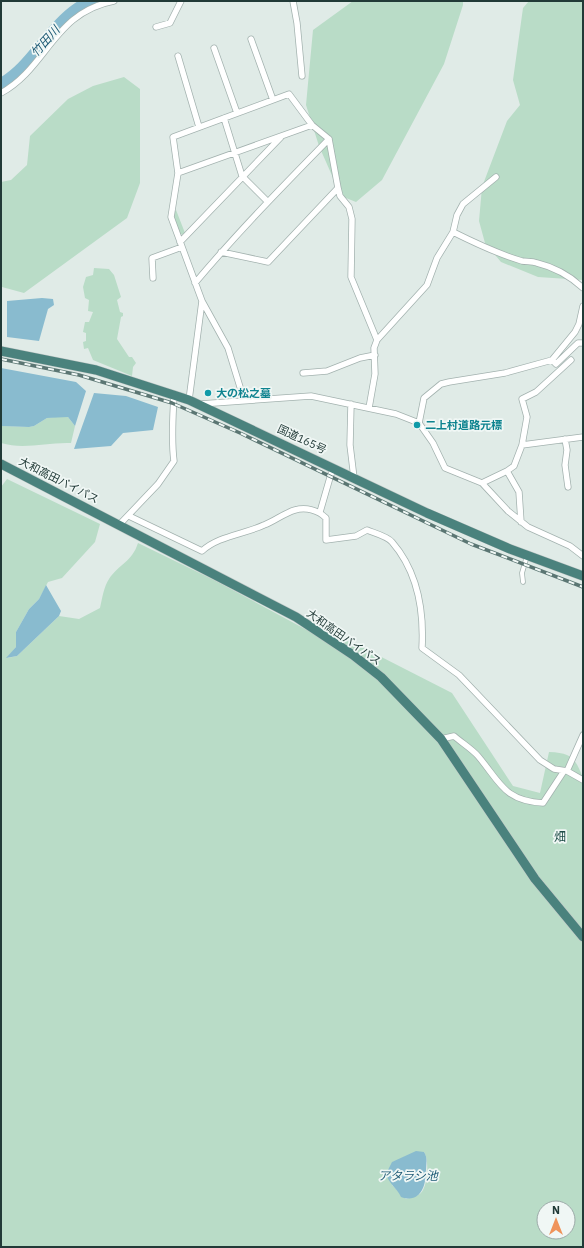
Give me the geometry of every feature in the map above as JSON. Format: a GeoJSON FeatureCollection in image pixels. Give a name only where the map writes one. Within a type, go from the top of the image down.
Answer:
{"type":"FeatureCollection","features":[{"type":"Feature","properties":{"kind":"highway","name":"国道165号"},"geometry":{"type":"LineString","coordinates":[[1,351],[85,367],[174,394],[199,404],[427,513],[527,556],[583,576]]}},
{"type":"Feature","properties":{"kind":"highway","name":"大和高田バイパス"},"geometry":{"type":"LineString","coordinates":[[1,464],[296,617],[347,651],[381,677],[441,739],[535,879],[583,937]]}},
{"type":"Feature","properties":{"kind":"street"},"geometry":{"type":"LineString","coordinates":[[2,91],[20,79],[76,16],[97,6],[114,1]]}},
{"type":"Feature","properties":{"kind":"street"},"geometry":{"type":"LineString","coordinates":[[156,27],[170,23],[181,1]]}},
{"type":"Feature","properties":{"kind":"street"},"geometry":{"type":"LineString","coordinates":[[293,1],[297,23],[302,76]]}},
{"type":"Feature","properties":{"kind":"street"},"geometry":{"type":"LineString","coordinates":[[251,39],[272,100]]}},
{"type":"Feature","properties":{"kind":"street"},"geometry":{"type":"LineString","coordinates":[[214,48],[237,113]]}},
{"type":"Feature","properties":{"kind":"street"},"geometry":{"type":"LineString","coordinates":[[178,56],[199,127]]}},
{"type":"Feature","properties":{"kind":"street"},"geometry":{"type":"LineString","coordinates":[[244,400],[228,348],[202,301],[171,216],[178,173],[173,136],[289,94],[312,125],[329,139],[340,196],[349,207],[352,219],[351,278],[377,340],[375,374],[369,408]]}},
{"type":"Feature","properties":{"kind":"street"},"geometry":{"type":"LineString","coordinates":[[224,118],[242,176],[268,202]]}},
{"type":"Feature","properties":{"kind":"street"},"geometry":{"type":"LineString","coordinates":[[178,173],[312,125]]}},
{"type":"Feature","properties":{"kind":"street"},"geometry":{"type":"LineString","coordinates":[[153,278],[152,258],[181,244],[242,176],[281,137]]}},
{"type":"Feature","properties":{"kind":"street"},"geometry":{"type":"LineString","coordinates":[[195,283],[221,252],[329,139]]}},
{"type":"Feature","properties":{"kind":"street"},"geometry":{"type":"LineString","coordinates":[[377,340],[427,285],[437,258],[453,232],[457,215],[463,204],[496,177]]}},
{"type":"Feature","properties":{"kind":"street"},"geometry":{"type":"LineString","coordinates":[[221,252],[268,262],[338,188]]}},
{"type":"Feature","properties":{"kind":"street"},"geometry":{"type":"LineString","coordinates":[[453,232],[475,243],[522,261],[536,262],[552,268],[566,275],[583,288]]}},
{"type":"Feature","properties":{"kind":"street"},"geometry":{"type":"LineString","coordinates":[[189,400],[202,301]]}},
{"type":"Feature","properties":{"kind":"street"},"geometry":{"type":"LineString","coordinates":[[419,423],[424,398],[441,384],[505,373],[552,360],[560,353],[575,332],[579,324],[583,306]]}},
{"type":"Feature","properties":{"kind":"street"},"geometry":{"type":"LineString","coordinates":[[552,360],[556,364],[578,343],[583,343]]}},
{"type":"Feature","properties":{"kind":"street"},"geometry":{"type":"LineString","coordinates":[[303,373],[327,372],[360,358],[375,355]]}},
{"type":"Feature","properties":{"kind":"street"},"geometry":{"type":"LineString","coordinates":[[482,483],[514,466],[522,445],[528,416],[522,399],[536,392],[571,360]]}},
{"type":"Feature","properties":{"kind":"street"},"geometry":{"type":"LineString","coordinates":[[119,525],[129,516],[174,461],[171,441],[174,426],[174,394]]}},
{"type":"Feature","properties":{"kind":"street"},"geometry":{"type":"LineString","coordinates":[[199,404],[311,396],[396,414],[419,423],[433,443],[445,468],[482,483],[508,511],[521,522],[528,527],[570,546],[583,556]]}},
{"type":"Feature","properties":{"kind":"street"},"geometry":{"type":"LineString","coordinates":[[352,404],[350,445],[354,478]]}},
{"type":"Feature","properties":{"kind":"street"},"geometry":{"type":"LineString","coordinates":[[522,445],[583,437]]}},
{"type":"Feature","properties":{"kind":"street"},"geometry":{"type":"LineString","coordinates":[[565,439],[567,450],[565,465],[568,487]]}},
{"type":"Feature","properties":{"kind":"street"},"geometry":{"type":"LineString","coordinates":[[320,512],[331,474],[335,469]]}},
{"type":"Feature","properties":{"kind":"street"},"geometry":{"type":"LineString","coordinates":[[507,471],[519,492],[521,522]]}},
{"type":"Feature","properties":{"kind":"street"},"geometry":{"type":"LineString","coordinates":[[129,516],[202,551],[206,547],[266,525],[295,510],[307,509],[320,512],[326,518],[326,540],[356,536],[367,530],[392,540],[410,570],[420,598],[424,622],[422,648],[459,675],[540,760],[554,769],[566,771],[583,780]]}},
{"type":"Feature","properties":{"kind":"street"},"geometry":{"type":"LineString","coordinates":[[523,582],[522,573],[527,556]]}},
{"type":"Feature","properties":{"kind":"street"},"geometry":{"type":"LineString","coordinates":[[441,739],[454,736],[477,755],[497,782],[510,794],[531,802],[543,803],[566,771],[583,735]]}},
{"type":"Feature","properties":{"kind":"green space"},"geometry":{"type":"Polygon","coordinates":[[[353,1],[463,1],[444,64],[382,180],[356,202],[341,196],[319,146],[306,105],[313,30],[353,1]]]}},
{"type":"Feature","properties":{"kind":"green space"},"geometry":{"type":"Polygon","coordinates":[[[529,1],[583,1],[583,280],[538,277],[501,262],[485,243],[479,221],[482,187],[507,121],[520,105],[513,80],[523,8],[529,1]]]}},
{"type":"Feature","properties":{"kind":"green space"},"geometry":{"type":"Polygon","coordinates":[[[124,77],[140,89],[140,183],[127,218],[24,293],[2,287],[1,182],[11,180],[27,165],[30,136],[68,99],[93,86],[124,77]]]}},
{"type":"Feature","properties":{"kind":"green space"},"geometry":{"type":"Polygon","coordinates":[[[176,210],[185,233],[180,235],[171,217],[176,210]]]}},
{"type":"Feature","properties":{"kind":"green space"},"geometry":{"type":"Polygon","coordinates":[[[94,268],[109,269],[114,275],[121,297],[117,300],[120,312],[123,313],[117,339],[129,357],[132,357],[136,363],[133,367],[132,376],[93,360],[88,348],[84,349],[83,342],[86,341],[86,333],[83,332],[85,322],[89,322],[93,312],[88,311],[89,300],[85,298],[83,287],[86,277],[93,275],[94,268]]]}},
{"type":"Feature","properties":{"kind":"green space"},"geometry":{"type":"Polygon","coordinates":[[[62,416],[68,417],[75,426],[71,443],[18,446],[1,443],[2,426],[29,427],[34,426],[47,418],[62,416]]]}},
{"type":"Feature","properties":{"kind":"green space"},"geometry":{"type":"Polygon","coordinates":[[[7,479],[100,524],[95,542],[62,578],[48,582],[39,599],[29,609],[16,632],[16,647],[7,658],[17,656],[59,616],[79,619],[100,608],[107,582],[129,559],[138,543],[214,580],[305,629],[354,643],[452,693],[513,786],[540,793],[549,752],[568,755],[575,761],[583,778],[583,1247],[1,1247],[1,487],[7,479]],[[424,1152],[393,1162],[392,1185],[406,1199],[418,1195],[422,1192],[425,1186],[427,1176],[426,1155],[424,1152]]]}},
{"type":"Feature","properties":{"kind":"water"},"geometry":{"type":"Polygon","coordinates":[[[42,298],[53,299],[54,305],[48,309],[39,341],[7,337],[7,301],[42,298]]]}},
{"type":"Feature","properties":{"kind":"water"},"geometry":{"type":"Polygon","coordinates":[[[1,368],[76,382],[86,391],[75,426],[68,417],[47,418],[34,426],[29,427],[1,426],[1,368]]]}},
{"type":"Feature","properties":{"kind":"water"},"geometry":{"type":"Polygon","coordinates":[[[94,393],[126,396],[158,407],[153,430],[123,433],[111,446],[74,449],[94,393]]]}},
{"type":"Feature","properties":{"kind":"water"},"geometry":{"type":"Polygon","coordinates":[[[46,585],[61,611],[59,616],[17,656],[6,658],[16,647],[16,632],[29,609],[39,599],[46,585]]]}},
{"type":"Feature","properties":{"kind":"water","name":"アタラシ池"},"geometry":{"type":"Polygon","coordinates":[[[416,1151],[424,1152],[426,1156],[425,1182],[421,1192],[418,1195],[413,1198],[401,1197],[389,1181],[386,1174],[392,1162],[416,1151]]]}},
{"type":"Feature","properties":{"kind":"waterway","name":"竹田川"},"geometry":{"type":"LineString","coordinates":[[1,84],[24,66],[65,19],[77,9],[91,1]]}},
{"type":"Feature","properties":{"kind":"railway"},"geometry":{"type":"LineString","coordinates":[[1,359],[79,375],[172,403],[240,433],[471,544],[583,587]]}},
{"type":"Feature","properties":{"kind":"place","name":"大の松之墓"},"geometry":{"type":"Point","coordinates":[208,393]}},
{"type":"Feature","properties":{"kind":"place","name":"二上村道路元標"},"geometry":{"type":"Point","coordinates":[417,425]}},
{"type":"Feature","properties":{"kind":"district","name":"畑"},"geometry":{"type":"Point","coordinates":[560,836]}}]}
